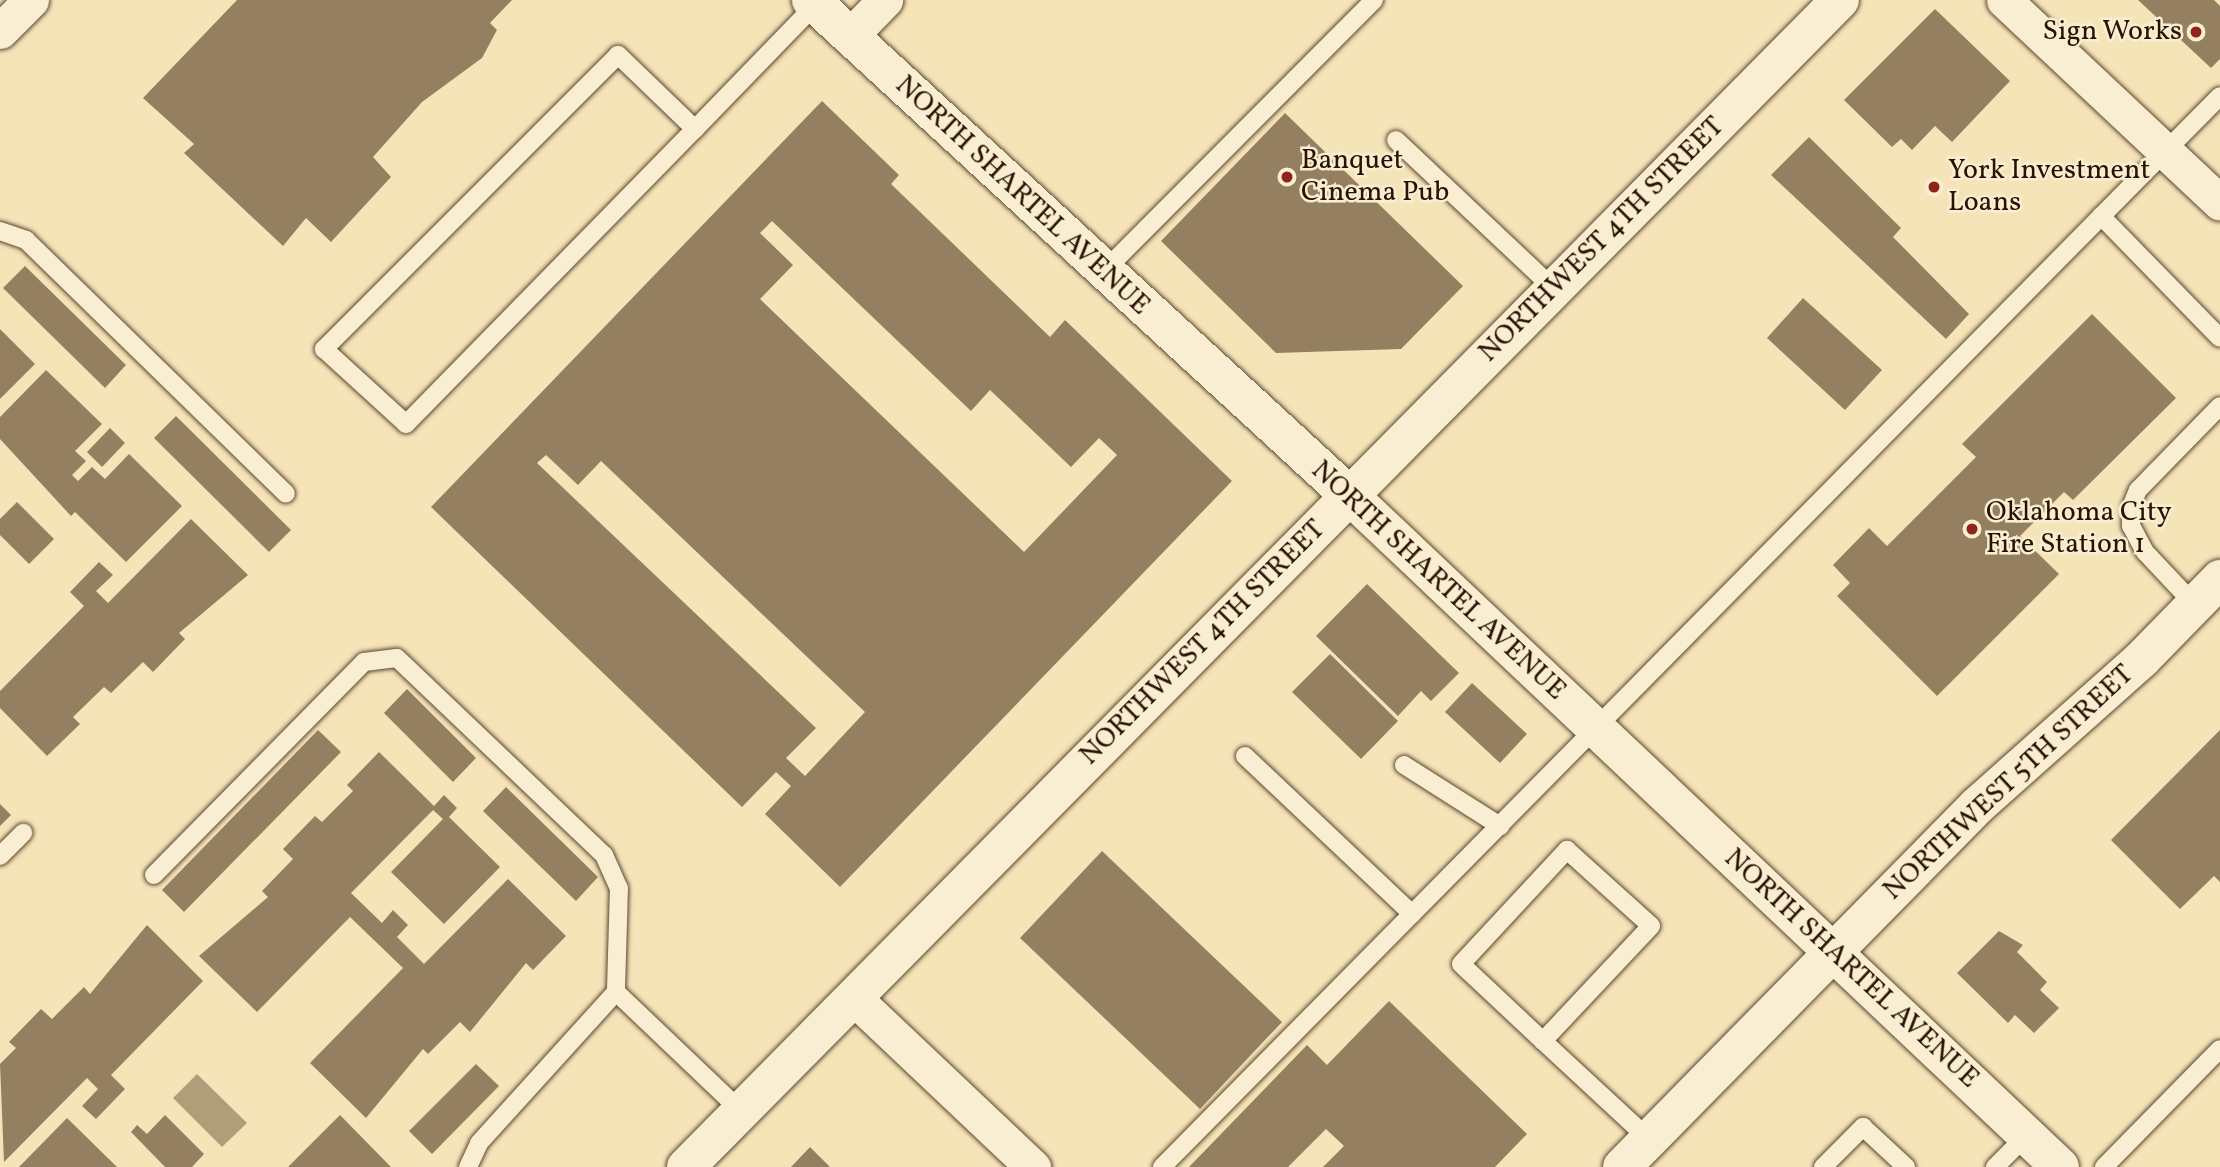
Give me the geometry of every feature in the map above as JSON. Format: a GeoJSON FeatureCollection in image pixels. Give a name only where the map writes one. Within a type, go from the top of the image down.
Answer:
{"type":"FeatureCollection","features":[{"type":"Feature","properties":{"kind":"main road","name":"NORTHWEST 4TH STREET"},"geometry":{"type":"LineString","coordinates":[[686,1167],[1840,0]]}},
{"type":"Feature","properties":{"kind":"main road","name":"NORTH SHARTEL AVENUE"},"geometry":{"type":"LineString","coordinates":[[814,2],[1103,272],[1349,495],[2060,1167]]}},
{"type":"Feature","properties":{"kind":"main road","name":"NORTHWEST 5TH STREET"},"geometry":{"type":"LineString","coordinates":[[1622,1167],[1977,806],[2208,592]]}},
{"type":"Feature","properties":{"kind":"street"},"geometry":{"type":"LineString","coordinates":[[0,31],[32,0]]}},
{"type":"Feature","properties":{"kind":"street"},"geometry":{"type":"LineString","coordinates":[[849,37],[885,0]]}},
{"type":"Feature","properties":{"kind":"street"},"geometry":{"type":"LineString","coordinates":[[2004,0],[2220,203]]}},
{"type":"Feature","properties":{"kind":"street"},"geometry":{"type":"LineString","coordinates":[[853,997],[1034,1167]]}},
{"type":"Feature","properties":{"kind":"lane"},"geometry":{"type":"LineString","coordinates":[[1103,272],[1374,0]]}},
{"type":"Feature","properties":{"kind":"lane"},"geometry":{"type":"LineString","coordinates":[[695,129],[618,55],[324,349],[406,424],[695,129],[814,2]]}},
{"type":"Feature","properties":{"kind":"lane"},"geometry":{"type":"LineString","coordinates":[[1162,1167],[2220,96]]}},
{"type":"Feature","properties":{"kind":"lane"},"geometry":{"type":"LineString","coordinates":[[1396,140],[1553,289]]}},
{"type":"Feature","properties":{"kind":"lane"},"geometry":{"type":"LineString","coordinates":[[2101,216],[2220,338]]}},
{"type":"Feature","properties":{"kind":"lane"},"geometry":{"type":"LineString","coordinates":[[0,230],[26,240],[286,494]]}},
{"type":"Feature","properties":{"kind":"lane"},"geometry":{"type":"LineString","coordinates":[[2208,592],[2145,552],[2132,526],[2131,507],[2138,489],[2220,407]]}},
{"type":"Feature","properties":{"kind":"lane"},"geometry":{"type":"LineString","coordinates":[[154,874],[364,662],[397,658],[604,855],[620,888],[615,992],[479,1143],[468,1167]]}},
{"type":"Feature","properties":{"kind":"lane"},"geometry":{"type":"LineString","coordinates":[[1245,756],[1412,914]]}},
{"type":"Feature","properties":{"kind":"lane"},"geometry":{"type":"LineString","coordinates":[[1404,765],[1500,825]]}},
{"type":"Feature","properties":{"kind":"lane"},"geometry":{"type":"LineString","coordinates":[[0,856],[23,833]]}},
{"type":"Feature","properties":{"kind":"lane"},"geometry":{"type":"LineString","coordinates":[[1543,1041],[1651,926],[1567,850],[1461,964],[1543,1041],[1649,1139]]}},
{"type":"Feature","properties":{"kind":"lane"},"geometry":{"type":"LineString","coordinates":[[615,992],[741,1111]]}},
{"type":"Feature","properties":{"kind":"lane"},"geometry":{"type":"LineString","coordinates":[[2104,1167],[2220,1049]]}},
{"type":"Feature","properties":{"kind":"lane"},"geometry":{"type":"LineString","coordinates":[[1823,1167],[1863,1127],[1906,1167]]}},
{"type":"Feature","properties":{"kind":"lane"},"geometry":{"type":"LineString","coordinates":[[1995,1167],[2027,1135]]}},
{"type":"Feature","properties":{"kind":"shaded area"},"geometry":{"type":"Polygon","coordinates":[[[197,1074],[247,1123],[222,1147],[173,1098],[197,1074]]]}},
{"type":"Feature","properties":{"kind":"building"},"geometry":{"type":"Polygon","coordinates":[[[237,0],[512,0],[490,23],[497,30],[482,58],[422,102],[373,157],[391,177],[331,242],[306,218],[283,246],[184,153],[194,144],[143,98],[237,0]]]}},
{"type":"Feature","properties":{"kind":"building","name":"Sign Works"},"geometry":{"type":"Polygon","coordinates":[[[2138,0],[2214,0],[2220,6],[2220,59],[2211,68],[2138,0]]]}},
{"type":"Feature","properties":{"kind":"building"},"geometry":{"type":"Polygon","coordinates":[[[1935,9],[2010,81],[1952,142],[1935,126],[1912,150],[1901,139],[1892,147],[1844,100],[1935,9]]]}},
{"type":"Feature","properties":{"kind":"building"},"geometry":{"type":"Polygon","coordinates":[[[822,101],[899,175],[891,184],[1050,337],[1065,320],[1232,481],[840,887],[765,814],[791,786],[776,772],[742,807],[431,507],[822,101]],[[772,221],[760,233],[793,265],[760,299],[1024,552],[1117,455],[1099,438],[1071,467],[990,390],[971,411],[772,221]],[[546,455],[537,463],[816,728],[786,758],[805,776],[865,712],[601,461],[578,485],[546,455]]]}},
{"type":"Feature","properties":{"kind":"building","name":"Banquet Cinema Pub"},"geometry":{"type":"Polygon","coordinates":[[[1285,113],[1463,286],[1401,349],[1276,353],[1161,241],[1285,113]]]}},
{"type":"Feature","properties":{"kind":"building"},"geometry":{"type":"Polygon","coordinates":[[[1809,137],[1901,228],[1893,237],[1969,314],[1946,339],[1771,175],[1809,137]]]}},
{"type":"Feature","properties":{"kind":"building"},"geometry":{"type":"Polygon","coordinates":[[[25,266],[126,365],[105,388],[3,288],[25,266]]]}},
{"type":"Feature","properties":{"kind":"building"},"geometry":{"type":"Polygon","coordinates":[[[1803,298],[1882,370],[1845,410],[1767,338],[1803,298]]]}},
{"type":"Feature","properties":{"kind":"building"},"geometry":{"type":"Polygon","coordinates":[[[2092,314],[2176,398],[2073,500],[2064,492],[2020,536],[2059,574],[1937,696],[1837,596],[1850,583],[1833,565],[1869,528],[1887,546],[1976,457],[1962,444],[2092,314]]]}},
{"type":"Feature","properties":{"kind":"building"},"geometry":{"type":"Polygon","coordinates":[[[0,329],[35,364],[0,399],[0,329]]]}},
{"type":"Feature","properties":{"kind":"building"},"geometry":{"type":"Polygon","coordinates":[[[46,370],[102,424],[75,451],[86,461],[72,475],[78,481],[92,467],[105,479],[129,454],[182,506],[126,562],[75,512],[71,516],[0,439],[0,417],[46,370]]]}},
{"type":"Feature","properties":{"kind":"building"},"geometry":{"type":"Polygon","coordinates":[[[176,416],[291,530],[269,552],[154,438],[176,416]]]}},
{"type":"Feature","properties":{"kind":"building"},"geometry":{"type":"Polygon","coordinates":[[[110,428],[125,443],[102,467],[87,452],[110,428]]]}},
{"type":"Feature","properties":{"kind":"building"},"geometry":{"type":"Polygon","coordinates":[[[17,502],[54,539],[29,564],[0,535],[0,519],[17,502]]]}},
{"type":"Feature","properties":{"kind":"building"},"geometry":{"type":"Polygon","coordinates":[[[191,519],[248,575],[179,633],[185,639],[153,672],[143,662],[111,693],[104,687],[73,717],[80,724],[47,756],[0,708],[0,691],[84,606],[70,592],[99,562],[113,575],[96,591],[108,603],[191,519]]]}},
{"type":"Feature","properties":{"kind":"building"},"geometry":{"type":"Polygon","coordinates":[[[1367,584],[1459,673],[1431,701],[1421,691],[1398,716],[1316,636],[1367,584]]]}},
{"type":"Feature","properties":{"kind":"building"},"geometry":{"type":"Polygon","coordinates":[[[1330,654],[1398,721],[1361,759],[1292,692],[1330,654]]]}},
{"type":"Feature","properties":{"kind":"building"},"geometry":{"type":"Polygon","coordinates":[[[1472,683],[1527,734],[1500,763],[1445,712],[1472,683]]]}},
{"type":"Feature","properties":{"kind":"building"},"geometry":{"type":"Polygon","coordinates":[[[407,689],[476,758],[453,782],[384,713],[407,689]]]}},
{"type":"Feature","properties":{"kind":"building"},"geometry":{"type":"Polygon","coordinates":[[[318,730],[341,752],[184,912],[162,890],[318,730]]]}},
{"type":"Feature","properties":{"kind":"building"},"geometry":{"type":"Polygon","coordinates":[[[2220,730],[2220,882],[2214,876],[2180,909],[2111,840],[2220,730]]]}},
{"type":"Feature","properties":{"kind":"building"},"geometry":{"type":"Polygon","coordinates":[[[379,752],[434,806],[444,795],[457,808],[449,817],[500,867],[444,924],[391,872],[443,819],[433,810],[351,893],[382,923],[393,910],[408,925],[397,937],[424,964],[508,879],[566,936],[533,970],[526,963],[470,1032],[460,1022],[428,1054],[423,1049],[366,1118],[310,1063],[403,968],[350,917],[257,1012],[199,956],[268,897],[262,891],[293,859],[283,849],[315,816],[322,822],[353,791],[347,785],[379,752]]]}},
{"type":"Feature","properties":{"kind":"building"},"geometry":{"type":"Polygon","coordinates":[[[506,787],[598,877],[576,901],[483,811],[506,787]]]}},
{"type":"Feature","properties":{"kind":"building"},"geometry":{"type":"Polygon","coordinates":[[[0,804],[11,815],[0,826],[0,804]]]}},
{"type":"Feature","properties":{"kind":"building"},"geometry":{"type":"Polygon","coordinates":[[[1102,851],[1282,1022],[1200,1109],[1020,938],[1102,851]]]}},
{"type":"Feature","properties":{"kind":"building"},"geometry":{"type":"Polygon","coordinates":[[[147,925],[203,981],[111,1075],[125,1089],[96,1119],[82,1106],[98,1089],[87,1078],[4,1162],[0,1064],[16,1048],[9,1042],[41,1009],[52,1019],[84,987],[90,994],[147,925]]]}},
{"type":"Feature","properties":{"kind":"building"},"geometry":{"type":"Polygon","coordinates":[[[1999,931],[2023,945],[2017,952],[2047,982],[2040,990],[2059,1008],[2034,1033],[2015,1015],[2008,1023],[1957,973],[1999,931]]]}},
{"type":"Feature","properties":{"kind":"building"},"geometry":{"type":"Polygon","coordinates":[[[1389,1001],[1527,1134],[1495,1167],[1323,1167],[1344,1146],[1326,1129],[1288,1167],[1189,1167],[1307,1045],[1327,1065],[1389,1001]]]}},
{"type":"Feature","properties":{"kind":"building"},"geometry":{"type":"Polygon","coordinates":[[[476,1064],[499,1086],[432,1154],[409,1131],[476,1064]]]}},
{"type":"Feature","properties":{"kind":"building"},"geometry":{"type":"Polygon","coordinates":[[[165,1115],[204,1154],[192,1167],[165,1167],[131,1132],[137,1125],[147,1134],[165,1115]]]}},
{"type":"Feature","properties":{"kind":"building"},"geometry":{"type":"Polygon","coordinates":[[[340,1115],[391,1167],[288,1167],[340,1115]]]}},
{"type":"Feature","properties":{"kind":"building"},"geometry":{"type":"Polygon","coordinates":[[[67,1118],[117,1167],[19,1167],[67,1118]]]}},
{"type":"Feature","properties":{"kind":"building"},"geometry":{"type":"Polygon","coordinates":[[[810,1147],[830,1167],[791,1167],[810,1147]]]}},
{"type":"Feature","properties":{"kind":"place","name":"Sign Works"},"geometry":{"type":"Point","coordinates":[2196,32]}},
{"type":"Feature","properties":{"kind":"place","name":"Banquet Cinema Pub"},"geometry":{"type":"Point","coordinates":[1287,177]}},
{"type":"Feature","properties":{"kind":"place","name":"York Investment Loans"},"geometry":{"type":"Point","coordinates":[1934,187]}},
{"type":"Feature","properties":{"kind":"place","name":"Oklahoma City Fire Station 1"},"geometry":{"type":"Point","coordinates":[1972,529]}}]}
